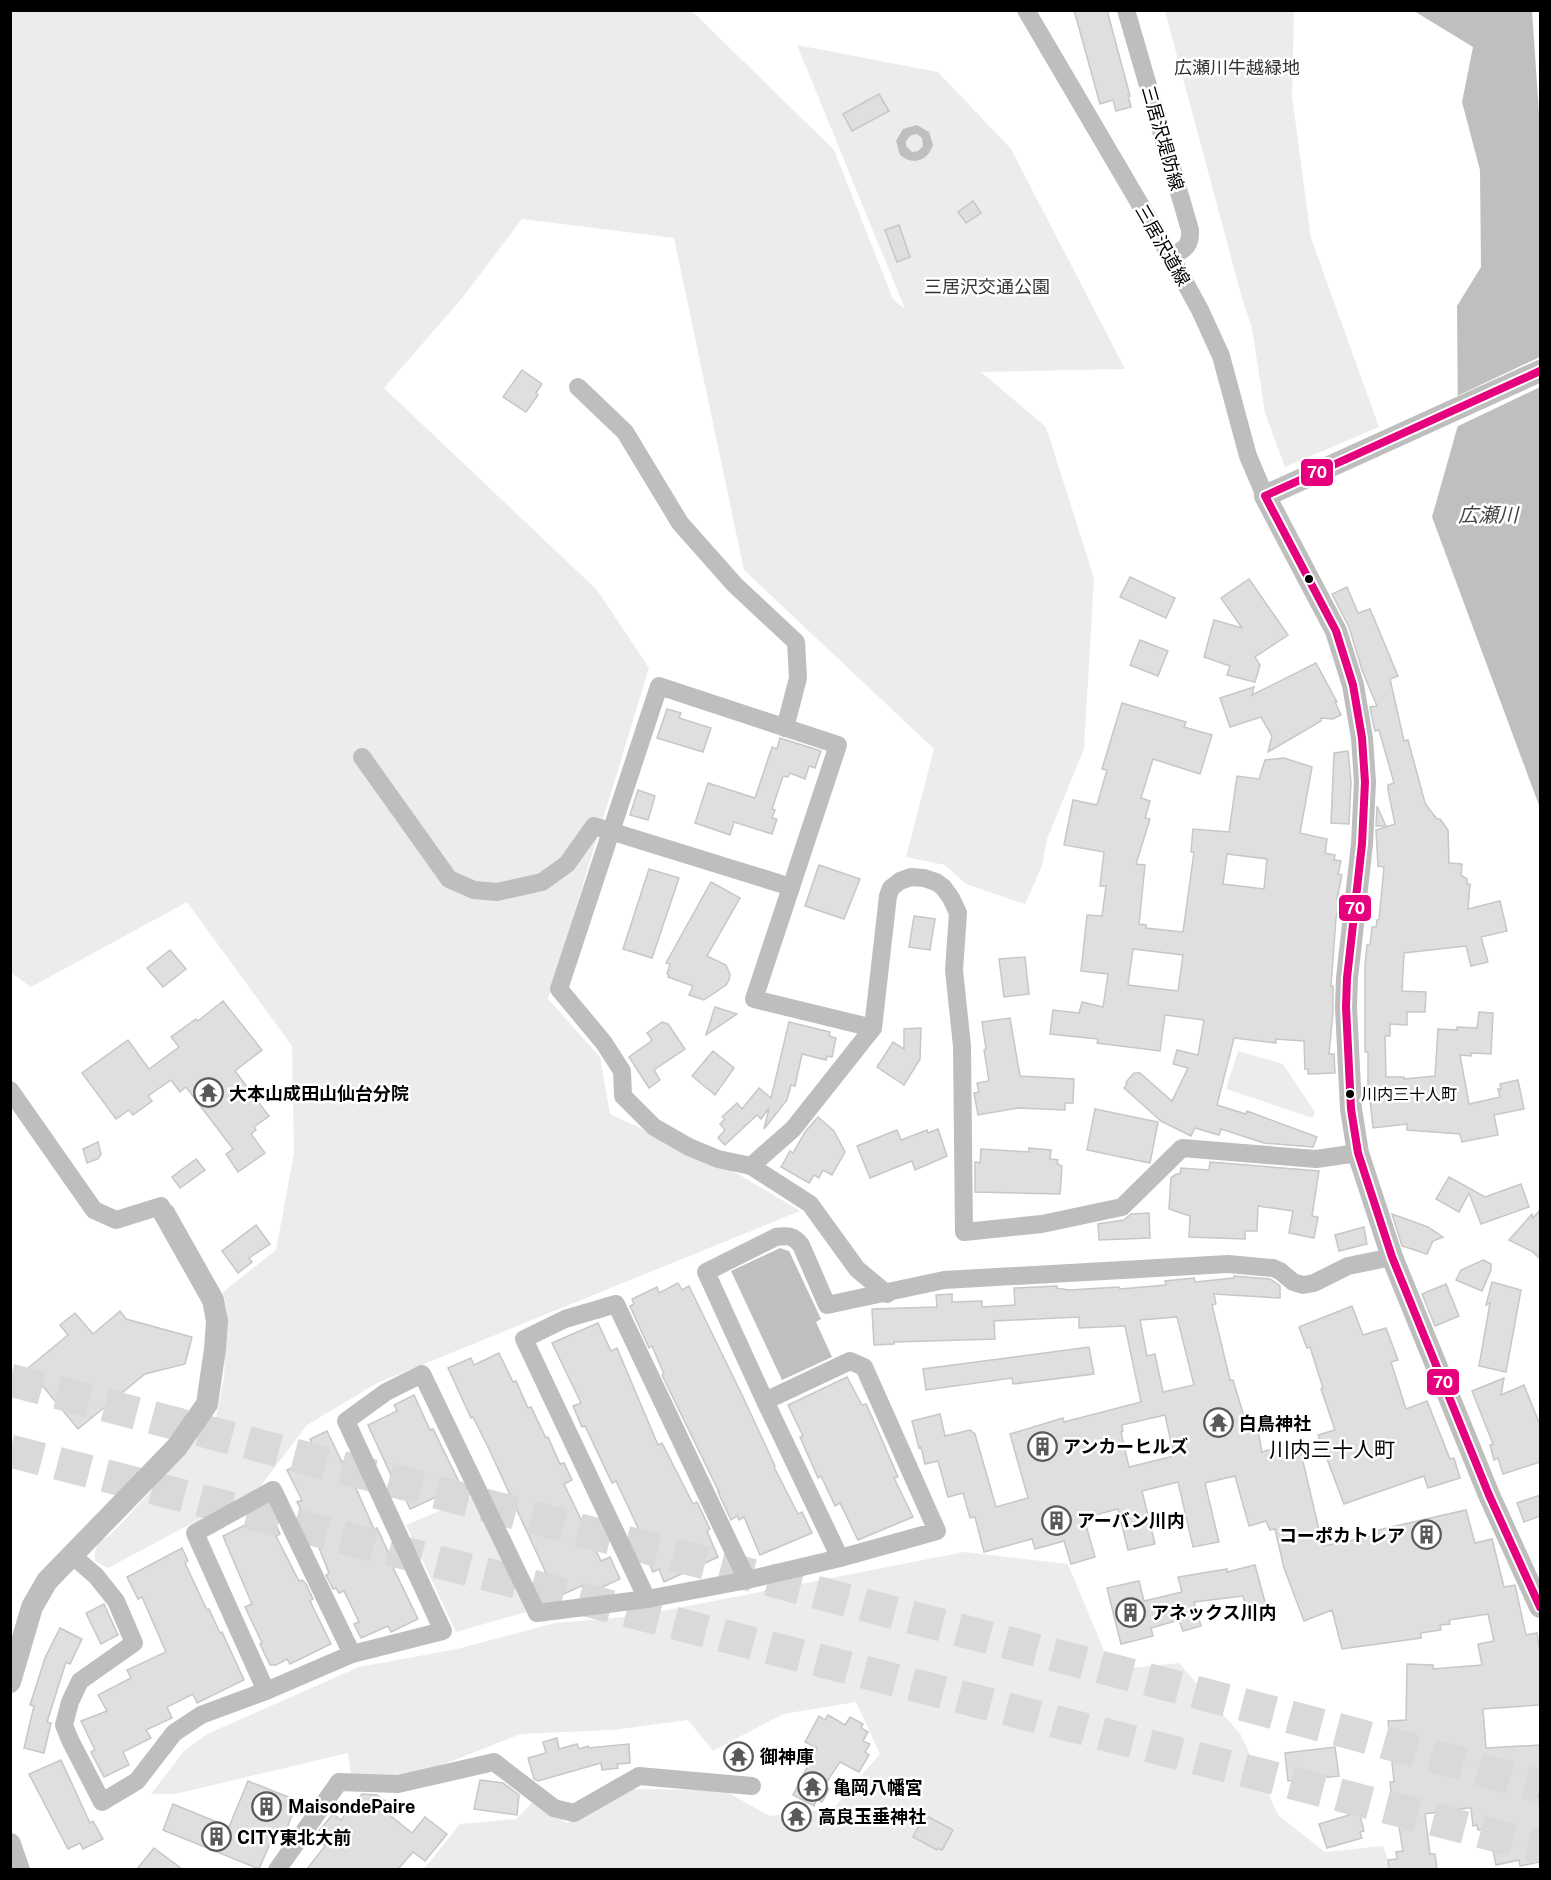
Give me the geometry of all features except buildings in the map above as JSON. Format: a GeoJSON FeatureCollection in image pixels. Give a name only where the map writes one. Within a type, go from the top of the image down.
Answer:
{"type":"FeatureCollection","features":[{"type":"Feature","properties":{"kind":"street","name":"三居沢道線"},"geometry":{"type":"LineString","coordinates":[[1026,10],[1171,257],[1221,356],[1248,456],[1265,496]]}},
{"type":"Feature","properties":{"kind":"street","name":"三居沢堤防線"},"geometry":{"type":"LineString","coordinates":[[1126,10],[1190,230],[1191,240],[1186,248],[1171,257]]}},
{"type":"Feature","properties":{"kind":"street"},"geometry":{"type":"LineString","coordinates":[[1540,371],[1265,496],[1336,631],[1353,685],[1362,738],[1365,782],[1362,844],[1347,978],[1346,1007],[1351,1108],[1358,1153],[1392,1257],[1489,1496],[1540,1607]]}},
{"type":"Feature","properties":{"kind":"street"},"geometry":{"type":"LineString","coordinates":[[578,387],[625,432],[680,523],[735,585],[796,642],[798,678],[785,728]]}},
{"type":"Feature","properties":{"kind":"street"},"geometry":{"type":"LineString","coordinates":[[873,1028],[754,999],[838,746],[659,686],[559,989],[603,1043],[622,1071],[623,1096],[654,1127],[689,1147],[718,1159],[751,1166],[810,1204],[857,1269],[887,1294]]}},
{"type":"Feature","properties":{"kind":"street"},"geometry":{"type":"LineString","coordinates":[[362,757],[449,879],[474,890],[496,892],[542,882],[567,864],[594,826],[791,887]]}},
{"type":"Feature","properties":{"kind":"street"},"geometry":{"type":"LineString","coordinates":[[751,1166],[794,1129],[873,1028],[888,896],[891,888],[900,880],[911,877],[936,882],[951,898],[958,913],[954,970],[962,1046],[964,1232],[1042,1224],[1122,1207],[1182,1148],[1316,1159],[1358,1153]]}},
{"type":"Feature","properties":{"kind":"street"},"geometry":{"type":"LineString","coordinates":[[10,1090],[94,1210],[116,1220],[161,1206],[213,1300],[217,1321],[207,1404],[177,1447],[47,1581],[32,1607],[10,1682]]}},
{"type":"Feature","properties":{"kind":"street"},"geometry":{"type":"LineString","coordinates":[[840,1558],[706,1272],[776,1237],[787,1235],[796,1238],[801,1245],[827,1305],[944,1280],[1228,1264],[1273,1268],[1293,1282],[1303,1285],[1314,1283],[1348,1266],[1392,1257]]}},
{"type":"Feature","properties":{"kind":"street"},"geometry":{"type":"LineString","coordinates":[[647,1599],[524,1339],[565,1318],[616,1304],[747,1580]]}},
{"type":"Feature","properties":{"kind":"street"},"geometry":{"type":"LineString","coordinates":[[72,1554],[96,1576],[116,1600],[135,1643],[80,1681],[70,1702],[64,1725],[102,1802],[137,1781],[174,1733],[201,1715],[266,1691],[352,1654],[442,1632],[346,1421],[386,1392],[422,1374],[537,1613],[647,1599],[747,1580],[840,1558],[937,1531],[864,1366],[850,1361],[765,1401]]}},
{"type":"Feature","properties":{"kind":"street"},"geometry":{"type":"LineString","coordinates":[[266,1691],[195,1533],[273,1490],[352,1654]]}},
{"type":"Feature","properties":{"kind":"street"},"geometry":{"type":"LineString","coordinates":[[277,1869],[339,1782],[399,1784],[494,1762],[554,1808],[574,1813],[639,1776],[752,1786]]}},
{"type":"Feature","properties":{"kind":"street"},"geometry":{"type":"LineString","coordinates":[[10,1844],[19,1869]]}},
{"type":"Feature","properties":{"kind":"green space","name":"三居沢交通公園"},"geometry":{"type":"Polygon","coordinates":[[[11,11],[692,11],[834,150],[893,299],[905,309],[797,45],[938,72],[1011,149],[1125,369],[981,372],[1046,427],[1094,578],[1084,749],[1047,839],[1042,866],[1025,904],[966,884],[945,865],[906,857],[934,749],[744,570],[674,238],[522,219],[463,297],[384,388],[597,590],[649,668],[548,999],[600,1057],[610,1114],[738,1174],[800,1211],[377,1383],[307,1425],[260,1487],[108,1568],[95,1561],[98,1543],[110,1535],[131,1513],[216,1417],[224,1377],[227,1312],[223,1292],[276,1250],[294,1153],[292,1046],[187,902],[31,987],[11,973],[11,11]]]}},
{"type":"Feature","properties":{"kind":"green space","name":"広瀬川牛越緑地"},"geometry":{"type":"Polygon","coordinates":[[[1165,11],[1294,11],[1292,96],[1311,238],[1379,427],[1285,467],[1265,413],[1252,328],[1165,11]]]}},
{"type":"Feature","properties":{"kind":"green space"},"geometry":{"type":"Polygon","coordinates":[[[1238,1051],[1283,1064],[1315,1112],[1313,1118],[1226,1089],[1238,1051]]]}},
{"type":"Feature","properties":{"kind":"green space"},"geometry":{"type":"Polygon","coordinates":[[[472,1497],[526,1612],[456,1632],[406,1525],[472,1497]]]}},
{"type":"Feature","properties":{"kind":"green space"},"geometry":{"type":"Polygon","coordinates":[[[964,1552],[1068,1564],[1112,1670],[1179,1663],[1241,1735],[1278,1815],[1325,1852],[1383,1846],[1391,1869],[424,1869],[460,1824],[516,1819],[533,1802],[567,1823],[625,1789],[723,1790],[770,1816],[834,1808],[880,1754],[856,1702],[783,1714],[713,1751],[688,1720],[612,1730],[521,1734],[411,1777],[351,1775],[348,1753],[175,1794],[151,1794],[185,1750],[207,1734],[359,1667],[457,1649],[555,1623],[637,1616],[964,1552]]]}},
{"type":"Feature","properties":{"kind":"water","name":"広瀬川"},"geometry":{"type":"Polygon","coordinates":[[[1414,11],[1532,11],[1540,128],[1540,808],[1432,517],[1458,425],[1457,306],[1481,267],[1480,170],[1462,102],[1473,47],[1414,11]]]}},
{"type":"Feature","properties":{"kind":"water"},"geometry":{"type":"Polygon","coordinates":[[[917,125],[929,132],[933,145],[928,155],[915,161],[900,155],[896,141],[903,129],[917,125]],[[917,134],[911,135],[906,141],[906,146],[912,152],[918,151],[923,146],[922,138],[917,134]]]}},
{"type":"Feature","properties":{"kind":"water"},"geometry":{"type":"Polygon","coordinates":[[[780,1248],[789,1251],[821,1319],[816,1322],[832,1357],[782,1380],[731,1271],[780,1248]]]}},
{"type":"Feature","properties":{"kind":"pier"},"geometry":{"type":"Polygon","coordinates":[[[1540,357],[1540,387],[1454,428],[1455,397],[1540,357]]]}},
{"type":"Feature","properties":{"kind":"tunnel"},"geometry":{"type":"LineString","coordinates":[[10,1380],[1351,1733],[1540,1786]]}},
{"type":"Feature","properties":{"kind":"tunnel"},"geometry":{"type":"LineString","coordinates":[[10,1451],[1540,1847]]}},
{"type":"Feature","properties":{"kind":"transit line","name":"70"},"geometry":{"type":"LineString","coordinates":[[1540,371],[1265,496],[1336,631],[1353,685],[1362,738],[1365,782],[1362,844],[1347,978],[1346,1007],[1351,1109],[1358,1153],[1392,1257],[1489,1495],[1540,1607]]}},
{"type":"Feature","properties":{"kind":"place","name":"大本山成田山仙台分院"},"geometry":{"type":"Point","coordinates":[208,1093]}},
{"type":"Feature","properties":{"kind":"place","name":"川内三十人町"},"geometry":{"type":"Point","coordinates":[1350,1094]}},
{"type":"Feature","properties":{"kind":"place","name":"白鳥神社"},"geometry":{"type":"Point","coordinates":[1218,1423]}},
{"type":"Feature","properties":{"kind":"place","name":"アンカーヒルズ"},"geometry":{"type":"Point","coordinates":[1042,1446]}},
{"type":"Feature","properties":{"kind":"place","name":"アーバン川内"},"geometry":{"type":"Point","coordinates":[1056,1520]}},
{"type":"Feature","properties":{"kind":"place","name":"コーポカトレア"},"geometry":{"type":"Point","coordinates":[1426,1535]}},
{"type":"Feature","properties":{"kind":"place","name":"アネックス川内"},"geometry":{"type":"Point","coordinates":[1130,1612]}},
{"type":"Feature","properties":{"kind":"place","name":"御神庫"},"geometry":{"type":"Point","coordinates":[739,1756]}},
{"type":"Feature","properties":{"kind":"place","name":"亀岡八幡宮"},"geometry":{"type":"Point","coordinates":[812,1787]}},
{"type":"Feature","properties":{"kind":"place","name":"MaisondePaire"},"geometry":{"type":"Point","coordinates":[267,1806]}},
{"type":"Feature","properties":{"kind":"place","name":"高良玉垂神社"},"geometry":{"type":"Point","coordinates":[797,1816]}},
{"type":"Feature","properties":{"kind":"place","name":"CITY東北大前"},"geometry":{"type":"Point","coordinates":[216,1837]}},
{"type":"Feature","properties":{"kind":"district","name":"川内三十人町"},"geometry":{"type":"Point","coordinates":[1332,1449]}}]}
